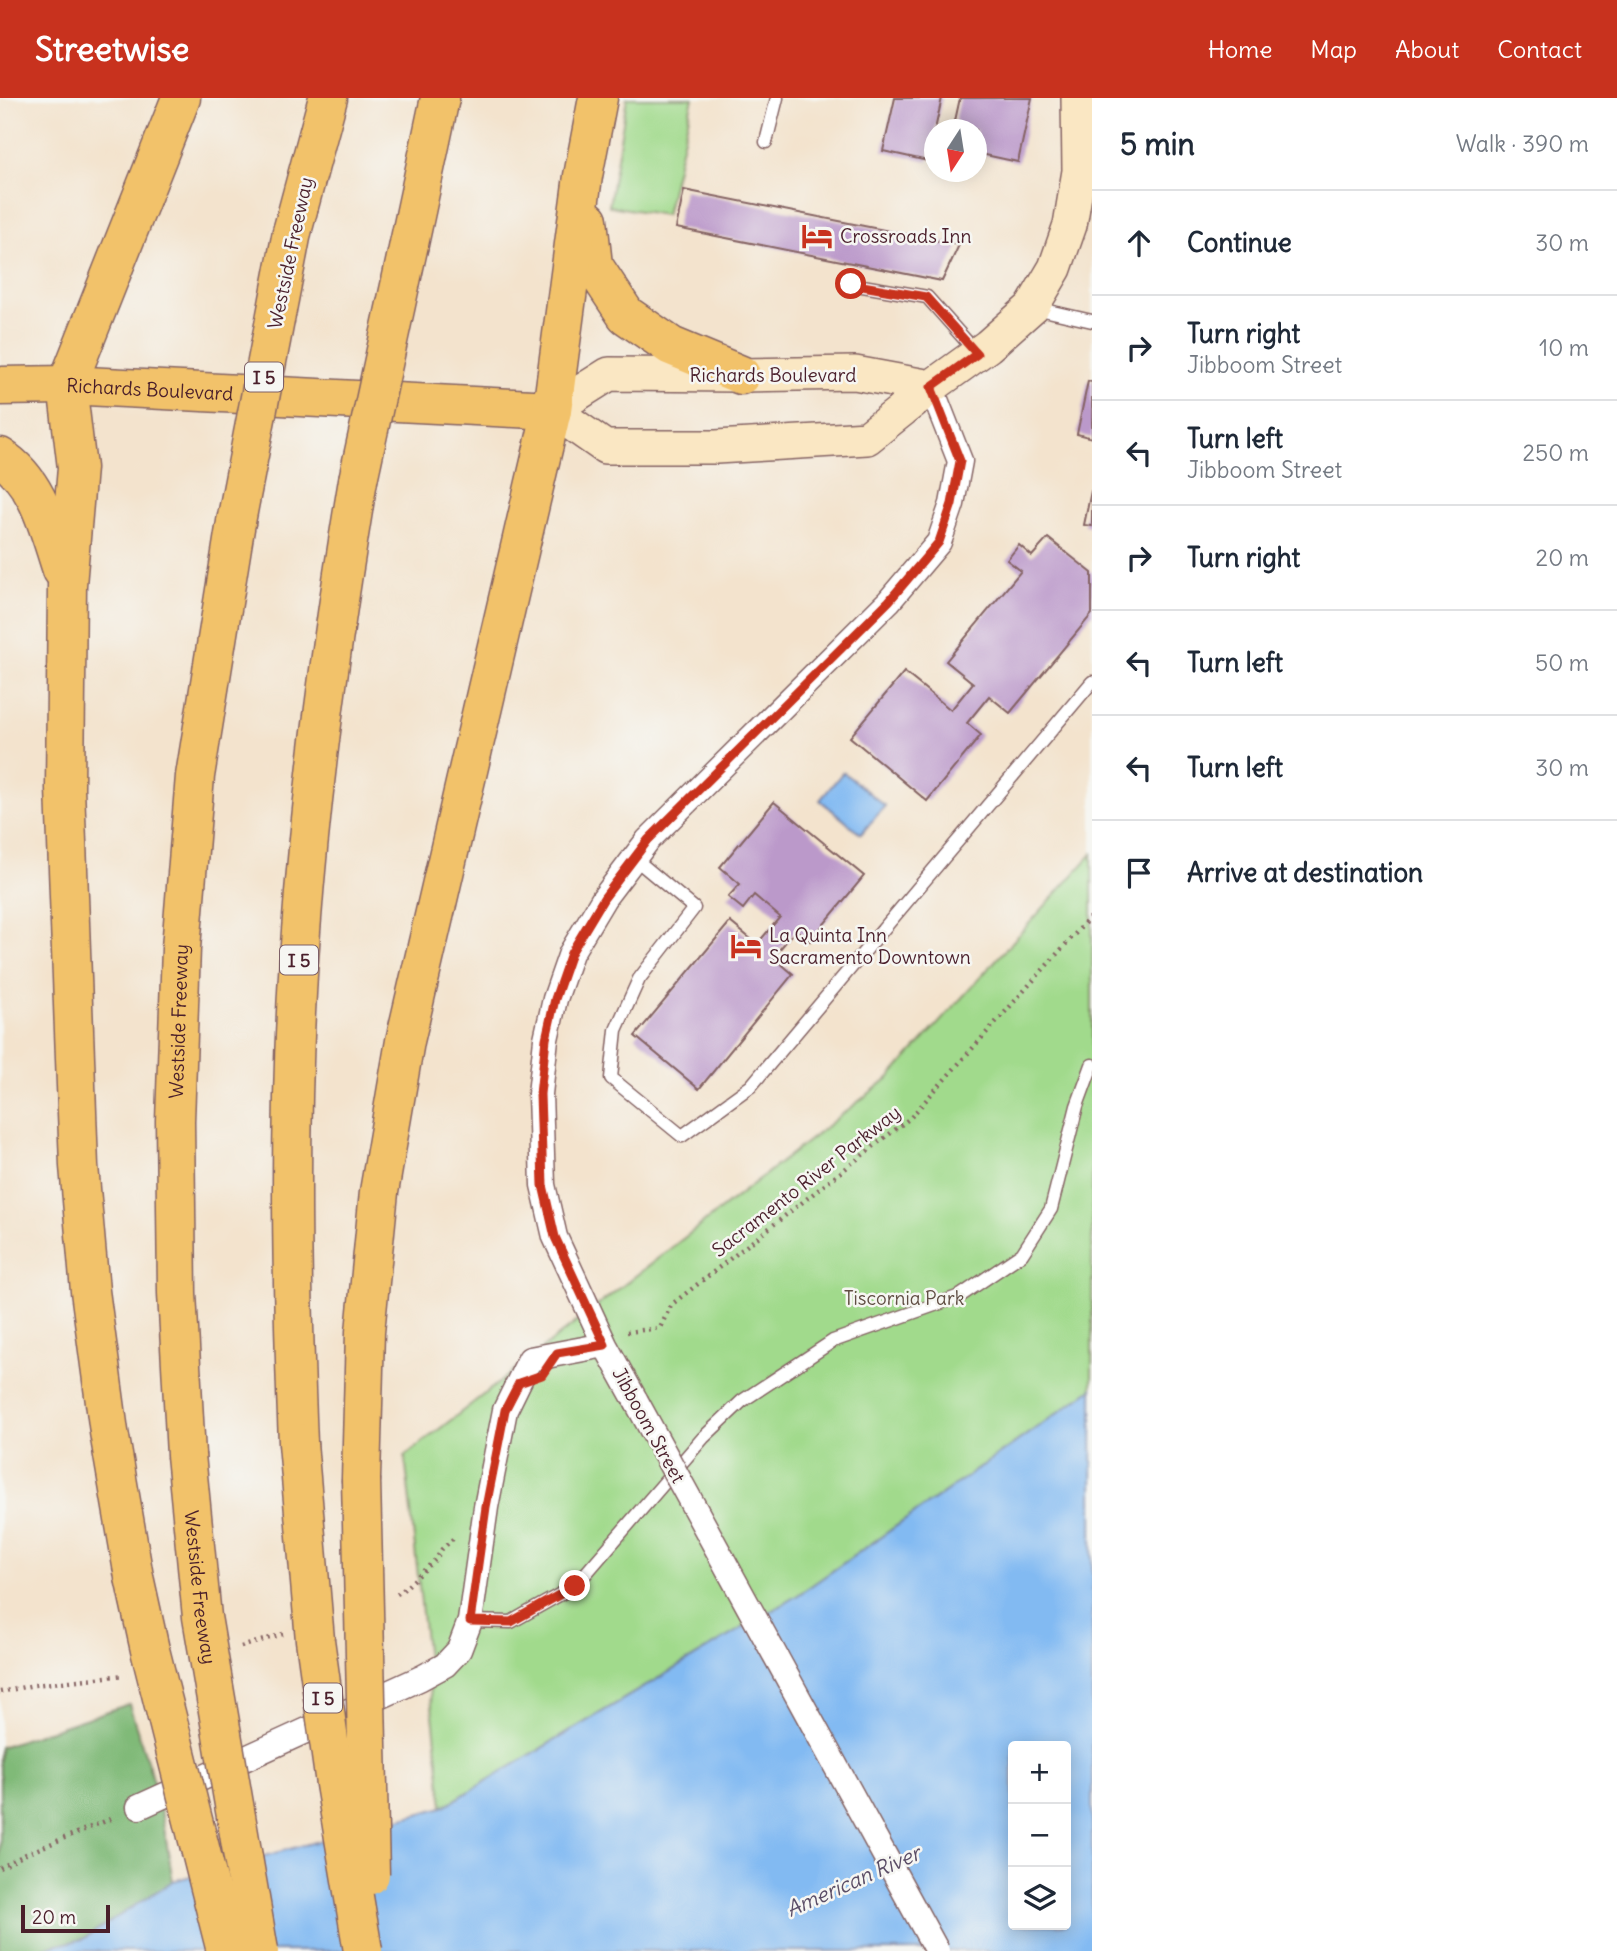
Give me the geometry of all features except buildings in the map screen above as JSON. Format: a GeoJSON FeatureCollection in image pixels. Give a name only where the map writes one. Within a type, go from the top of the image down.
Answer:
{"type":"FeatureCollection","features":[{"type":"Feature","properties":{"kind":"main road"},"geometry":{"type":"LineString","coordinates":[[181,98],[67,385],[76,468],[67,585],[65,788],[79,1166],[90,1291],[109,1432],[134,1577],[150,1650],[226,1951]]}},
{"type":"Feature","properties":{"kind":"main road","name":"Westside Freeway"},"geometry":{"type":"LineString","coordinates":[[259,1951],[202,1617],[186,1455],[177,1293],[175,1121],[181,948],[195,776],[236,522],[292,232],[328,98]]}},
{"type":"Feature","properties":{"kind":"main road","name":"I 5"},"geometry":{"type":"LineString","coordinates":[[363,1951],[335,1784],[315,1640],[298,1443],[292,1234],[293,1086],[301,932],[314,783],[329,660],[358,480],[440,98]]}},
{"type":"Feature","properties":{"kind":"main road"},"geometry":{"type":"LineString","coordinates":[[372,1951],[361,1479],[365,1332],[378,1204],[405,1041],[552,410],[583,176],[597,98]]}},
{"type":"Feature","properties":{"kind":"main road"},"geometry":{"type":"LineString","coordinates":[[583,176],[593,265],[626,315],[671,346],[741,375]]}},
{"type":"Feature","properties":{"kind":"main road","name":"Richards Boulevard"},"geometry":{"type":"LineString","coordinates":[[0,386],[67,385],[552,410]]}},
{"type":"Feature","properties":{"kind":"main road"},"geometry":{"type":"LineString","coordinates":[[0,457],[13,465],[29,484],[42,508],[67,585]]}},
{"type":"Feature","properties":{"kind":"street"},"geometry":{"type":"LineString","coordinates":[[552,410],[604,447],[716,447],[867,438],[977,354],[1032,307],[1076,226],[1079,171],[1078,98]]}},
{"type":"Feature","properties":{"kind":"street","name":"Richards Boulevard"},"geometry":{"type":"LineString","coordinates":[[552,410],[609,373],[855,373],[931,387]]}},
{"type":"Feature","properties":{"kind":"street","name":"Jibboom Street"},"geometry":{"type":"LineString","coordinates":[[931,387],[960,461],[952,504],[939,542],[889,601],[672,816],[634,858],[604,898],[571,953],[555,999],[546,1039],[540,1094],[543,1185],[555,1237],[605,1345],[936,1951]]}},
{"type":"Feature","properties":{"kind":"street"},"geometry":{"type":"LineString","coordinates":[[139,1807],[445,1665],[459,1650],[470,1621],[486,1507],[505,1410],[519,1383],[542,1375],[557,1353],[605,1345]]}},
{"type":"Feature","properties":{"kind":"lane"},"geometry":{"type":"LineString","coordinates":[[765,142],[777,98]]}},
{"type":"Feature","properties":{"kind":"lane"},"geometry":{"type":"LineString","coordinates":[[851,284],[926,297],[977,354]]}},
{"type":"Feature","properties":{"kind":"lane"},"geometry":{"type":"LineString","coordinates":[[1032,307],[1092,321]]}},
{"type":"Feature","properties":{"kind":"lane"},"geometry":{"type":"LineString","coordinates":[[634,858],[694,908],[639,979],[616,1030],[611,1078],[682,1136],[751,1086],[1092,682]]}},
{"type":"Feature","properties":{"kind":"lane"},"geometry":{"type":"LineString","coordinates":[[470,1621],[511,1622],[575,1586],[703,1438],[742,1401],[833,1341],[960,1296],[1023,1254],[1051,1209],[1077,1106],[1092,1065]]}},
{"type":"Feature","properties":{"kind":"path","name":"Sacramento River Parkway"},"geometry":{"type":"LineString","coordinates":[[605,1345],[629,1331],[660,1328],[671,1305],[901,1126],[1092,915]]}},
{"type":"Feature","properties":{"kind":"path"},"geometry":{"type":"LineString","coordinates":[[391,1596],[402,1591],[486,1507]]}},
{"type":"Feature","properties":{"kind":"path"},"geometry":{"type":"LineString","coordinates":[[229,1649],[293,1631]]}},
{"type":"Feature","properties":{"kind":"path"},"geometry":{"type":"LineString","coordinates":[[0,1692],[34,1685],[135,1673]]}},
{"type":"Feature","properties":{"kind":"path"},"geometry":{"type":"LineString","coordinates":[[0,1868],[26,1854],[139,1807]]}},
{"type":"Feature","properties":{"kind":"green space"},"geometry":{"type":"Polygon","coordinates":[[[627,98],[693,98],[666,215],[609,206],[627,98]]]}},
{"type":"Feature","properties":{"kind":"green space","name":"Tiscornia Park"},"geometry":{"type":"Polygon","coordinates":[[[1092,854],[1092,1389],[798,1595],[443,1807],[405,1456],[890,1077],[1092,854]]]}},
{"type":"Feature","properties":{"kind":"green space"},"geometry":{"type":"Polygon","coordinates":[[[129,1704],[159,1798],[173,1881],[83,1939],[32,1951],[0,1951],[0,1747],[129,1704]]]}},
{"type":"Feature","properties":{"kind":"water"},"geometry":{"type":"Polygon","coordinates":[[[843,772],[885,806],[861,834],[820,800],[843,772]]]}},
{"type":"Feature","properties":{"kind":"water","name":"American River"},"geometry":{"type":"Polygon","coordinates":[[[1092,1389],[1092,1951],[32,1951],[83,1939],[173,1881],[443,1807],[798,1595],[1092,1389]]]}},
{"type":"Feature","properties":{"kind":"place","name":"Crossroads Inn"},"geometry":{"type":"Point","coordinates":[817,236]}},
{"type":"Feature","properties":{"kind":"place","name":"La Quinta Inn Sacramento Downtown"},"geometry":{"type":"Point","coordinates":[746,946]}},
{"type":"Feature","properties":{"kind":"route"},"geometry":{"type":"LineString","coordinates":[[575,1586],[511,1622],[470,1621],[486,1507],[505,1410],[519,1383],[542,1375],[557,1353],[605,1345],[555,1237],[543,1185],[540,1094],[546,1039],[555,999],[571,953],[604,898],[648,840],[889,601],[939,542],[952,504],[960,461],[931,387],[977,354],[926,297],[851,284]]}}]}
